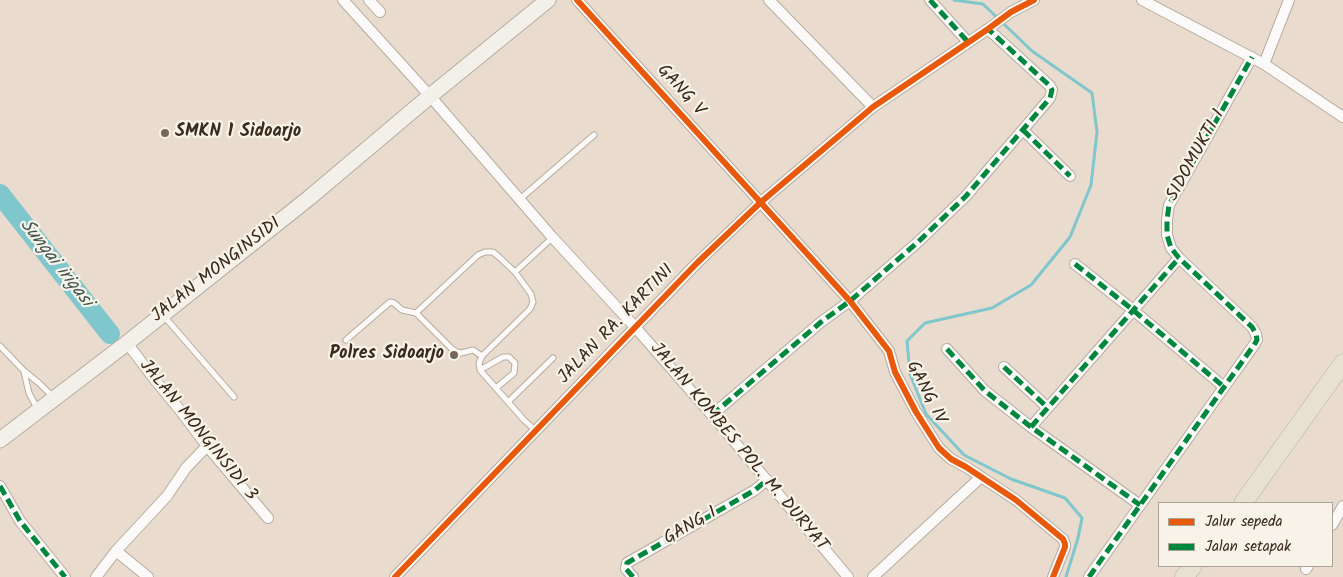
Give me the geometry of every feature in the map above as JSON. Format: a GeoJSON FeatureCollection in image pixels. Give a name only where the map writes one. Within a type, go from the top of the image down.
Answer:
{"type":"FeatureCollection","features":[{"type":"Feature","properties":{"kind":"highway"},"geometry":{"type":"LineString","coordinates":[[1244,502],[1343,363]]}},
{"type":"Feature","properties":{"kind":"highway"},"geometry":{"type":"LineString","coordinates":[[1184,577],[1192,567]]}},
{"type":"Feature","properties":{"kind":"main road","name":"JALAN MONGINSIDI"},"geometry":{"type":"LineString","coordinates":[[0,440],[127,343],[309,198],[548,0]]}},
{"type":"Feature","properties":{"kind":"street","name":"JALAN KOMBES POL. M. DURYAT"},"geometry":{"type":"LineString","coordinates":[[343,0],[430,96],[553,238],[712,414],[848,577]]}},
{"type":"Feature","properties":{"kind":"street"},"geometry":{"type":"LineString","coordinates":[[369,0],[380,12]]}},
{"type":"Feature","properties":{"kind":"street","name":"GANG V"},"geometry":{"type":"LineString","coordinates":[[577,0],[761,202]]}},
{"type":"Feature","properties":{"kind":"street"},"geometry":{"type":"LineString","coordinates":[[769,0],[873,107]]}},
{"type":"Feature","properties":{"kind":"street"},"geometry":{"type":"LineString","coordinates":[[930,0],[968,42]]}},
{"type":"Feature","properties":{"kind":"street","name":"JALAN RA. KARTINI"},"geometry":{"type":"LineString","coordinates":[[395,577],[697,263],[761,202],[873,107],[1011,12],[1034,0]]}},
{"type":"Feature","properties":{"kind":"street"},"geometry":{"type":"LineString","coordinates":[[1142,0],[1252,57],[1343,117]]}},
{"type":"Feature","properties":{"kind":"street"},"geometry":{"type":"LineString","coordinates":[[1264,64],[1289,0]]}},
{"type":"Feature","properties":{"kind":"street"},"geometry":{"type":"LineString","coordinates":[[712,414],[821,322],[850,301],[918,242],[966,196],[1050,98],[1052,90],[1050,86],[991,27]]}},
{"type":"Feature","properties":{"kind":"street","name":"SIDOMUKTI I"},"geometry":{"type":"LineString","coordinates":[[1224,387],[1254,345],[1257,340],[1256,334],[1252,327],[1179,258],[1171,248],[1167,235],[1167,220],[1169,205],[1252,57]]}},
{"type":"Feature","properties":{"kind":"street"},"geometry":{"type":"LineString","coordinates":[[1023,130],[1070,176]]}},
{"type":"Feature","properties":{"kind":"street","name":"GANG IV"},"geometry":{"type":"LineString","coordinates":[[761,202],[850,301],[889,351],[895,372],[934,442],[944,454],[1016,500],[1063,539],[1065,548],[1053,577]]}},
{"type":"Feature","properties":{"kind":"street"},"geometry":{"type":"LineString","coordinates":[[1031,427],[1179,258]]}},
{"type":"Feature","properties":{"kind":"street"},"geometry":{"type":"LineString","coordinates":[[1075,264],[1224,387],[1089,577]]}},
{"type":"Feature","properties":{"kind":"street","name":"JALAN MONGINSIDI 3"},"geometry":{"type":"LineString","coordinates":[[127,343],[207,446],[268,518]]}},
{"type":"Feature","properties":{"kind":"street"},"geometry":{"type":"LineString","coordinates":[[947,349],[985,390],[1031,427],[1140,505]]}},
{"type":"Feature","properties":{"kind":"street"},"geometry":{"type":"LineString","coordinates":[[1004,367],[1047,407]]}},
{"type":"Feature","properties":{"kind":"street"},"geometry":{"type":"LineString","coordinates":[[96,577],[116,551],[167,496],[186,468],[207,446]]}},
{"type":"Feature","properties":{"kind":"street"},"geometry":{"type":"LineString","coordinates":[[873,577],[981,477]]}},
{"type":"Feature","properties":{"kind":"street","name":"GANG I"},"geometry":{"type":"LineString","coordinates":[[633,577],[626,569],[627,563],[755,490],[767,480]]}},
{"type":"Feature","properties":{"kind":"street"},"geometry":{"type":"LineString","coordinates":[[0,486],[20,521],[65,577]]}},
{"type":"Feature","properties":{"kind":"street"},"geometry":{"type":"LineString","coordinates":[[1333,523],[1343,506]]}},
{"type":"Feature","properties":{"kind":"street"},"geometry":{"type":"LineString","coordinates":[[116,551],[148,577]]}},
{"type":"Feature","properties":{"kind":"lane"},"geometry":{"type":"LineString","coordinates":[[520,200],[594,135]]}},
{"type":"Feature","properties":{"kind":"lane"},"geometry":{"type":"LineString","coordinates":[[515,272],[553,238]]}},
{"type":"Feature","properties":{"kind":"lane"},"geometry":{"type":"LineString","coordinates":[[416,313],[478,255],[485,252],[492,252],[515,272],[531,294],[533,302],[530,309],[482,356],[478,363],[480,370],[524,420],[536,430]]}},
{"type":"Feature","properties":{"kind":"lane"},"geometry":{"type":"LineString","coordinates":[[346,340],[390,302],[402,310],[416,313],[457,352],[462,353],[472,350],[482,356]]}},
{"type":"Feature","properties":{"kind":"lane"},"geometry":{"type":"LineString","coordinates":[[162,315],[234,397]]}},
{"type":"Feature","properties":{"kind":"lane"},"geometry":{"type":"LineString","coordinates":[[0,346],[54,398]]}},
{"type":"Feature","properties":{"kind":"lane"},"geometry":{"type":"LineString","coordinates":[[480,370],[503,357],[509,356],[515,363],[514,373],[496,388]]}},
{"type":"Feature","properties":{"kind":"lane"},"geometry":{"type":"LineString","coordinates":[[508,402],[553,358]]}},
{"type":"Feature","properties":{"kind":"lane"},"geometry":{"type":"LineString","coordinates":[[24,371],[29,393],[38,411]]}},
{"type":"Feature","properties":{"kind":"waterway"},"geometry":{"type":"LineString","coordinates":[[954,0],[983,4],[1032,51],[1092,93],[1097,132],[1091,185],[1070,237],[1031,285],[992,308],[925,323],[907,341],[910,374],[926,414],[964,455],[1011,479],[1065,498],[1082,518],[1066,577]]}},
{"type":"Feature","properties":{"kind":"waterway","name":"Sungai irigasi"},"geometry":{"type":"LineString","coordinates":[[0,194],[110,334]]}},
{"type":"Feature","properties":{"kind":"marked path"},"geometry":{"type":"LineString","coordinates":[[930,0],[968,42]]}},
{"type":"Feature","properties":{"kind":"marked path"},"geometry":{"type":"LineString","coordinates":[[712,415],[918,242],[966,196],[1050,98],[1052,90],[1050,86],[988,29]]}},
{"type":"Feature","properties":{"kind":"marked path"},"geometry":{"type":"LineString","coordinates":[[1089,577],[1257,340],[1252,327],[1179,258],[1171,248],[1167,235],[1169,205],[1252,57]]}},
{"type":"Feature","properties":{"kind":"marked path"},"geometry":{"type":"LineString","coordinates":[[1023,130],[1070,176]]}},
{"type":"Feature","properties":{"kind":"marked path"},"geometry":{"type":"LineString","coordinates":[[1031,427],[1179,258]]}},
{"type":"Feature","properties":{"kind":"marked path"},"geometry":{"type":"LineString","coordinates":[[1075,264],[1224,387]]}},
{"type":"Feature","properties":{"kind":"marked path"},"geometry":{"type":"LineString","coordinates":[[947,349],[985,391],[1031,427],[1140,505]]}},
{"type":"Feature","properties":{"kind":"marked path"},"geometry":{"type":"LineString","coordinates":[[1004,367],[1047,407]]}},
{"type":"Feature","properties":{"kind":"marked path"},"geometry":{"type":"LineString","coordinates":[[633,577],[626,569],[627,563],[755,490],[767,480]]}},
{"type":"Feature","properties":{"kind":"marked path"},"geometry":{"type":"LineString","coordinates":[[0,486],[20,521],[65,577]]}},
{"type":"Feature","properties":{"kind":"cycle path"},"geometry":{"type":"LineString","coordinates":[[577,0],[850,301],[889,351],[895,372],[916,412],[939,448],[951,459],[1016,500],[1063,539],[1065,547],[1053,577]]}},
{"type":"Feature","properties":{"kind":"cycle path"},"geometry":{"type":"LineString","coordinates":[[395,577],[697,263],[761,202],[873,107],[1011,12],[1034,0]]}},
{"type":"Feature","properties":{"kind":"place","name":"SMKN 1 Sidoarjo"},"geometry":{"type":"Point","coordinates":[165,133]}},
{"type":"Feature","properties":{"kind":"place","name":"Polres Sidoarjo"},"geometry":{"type":"Point","coordinates":[454,355]}}]}
